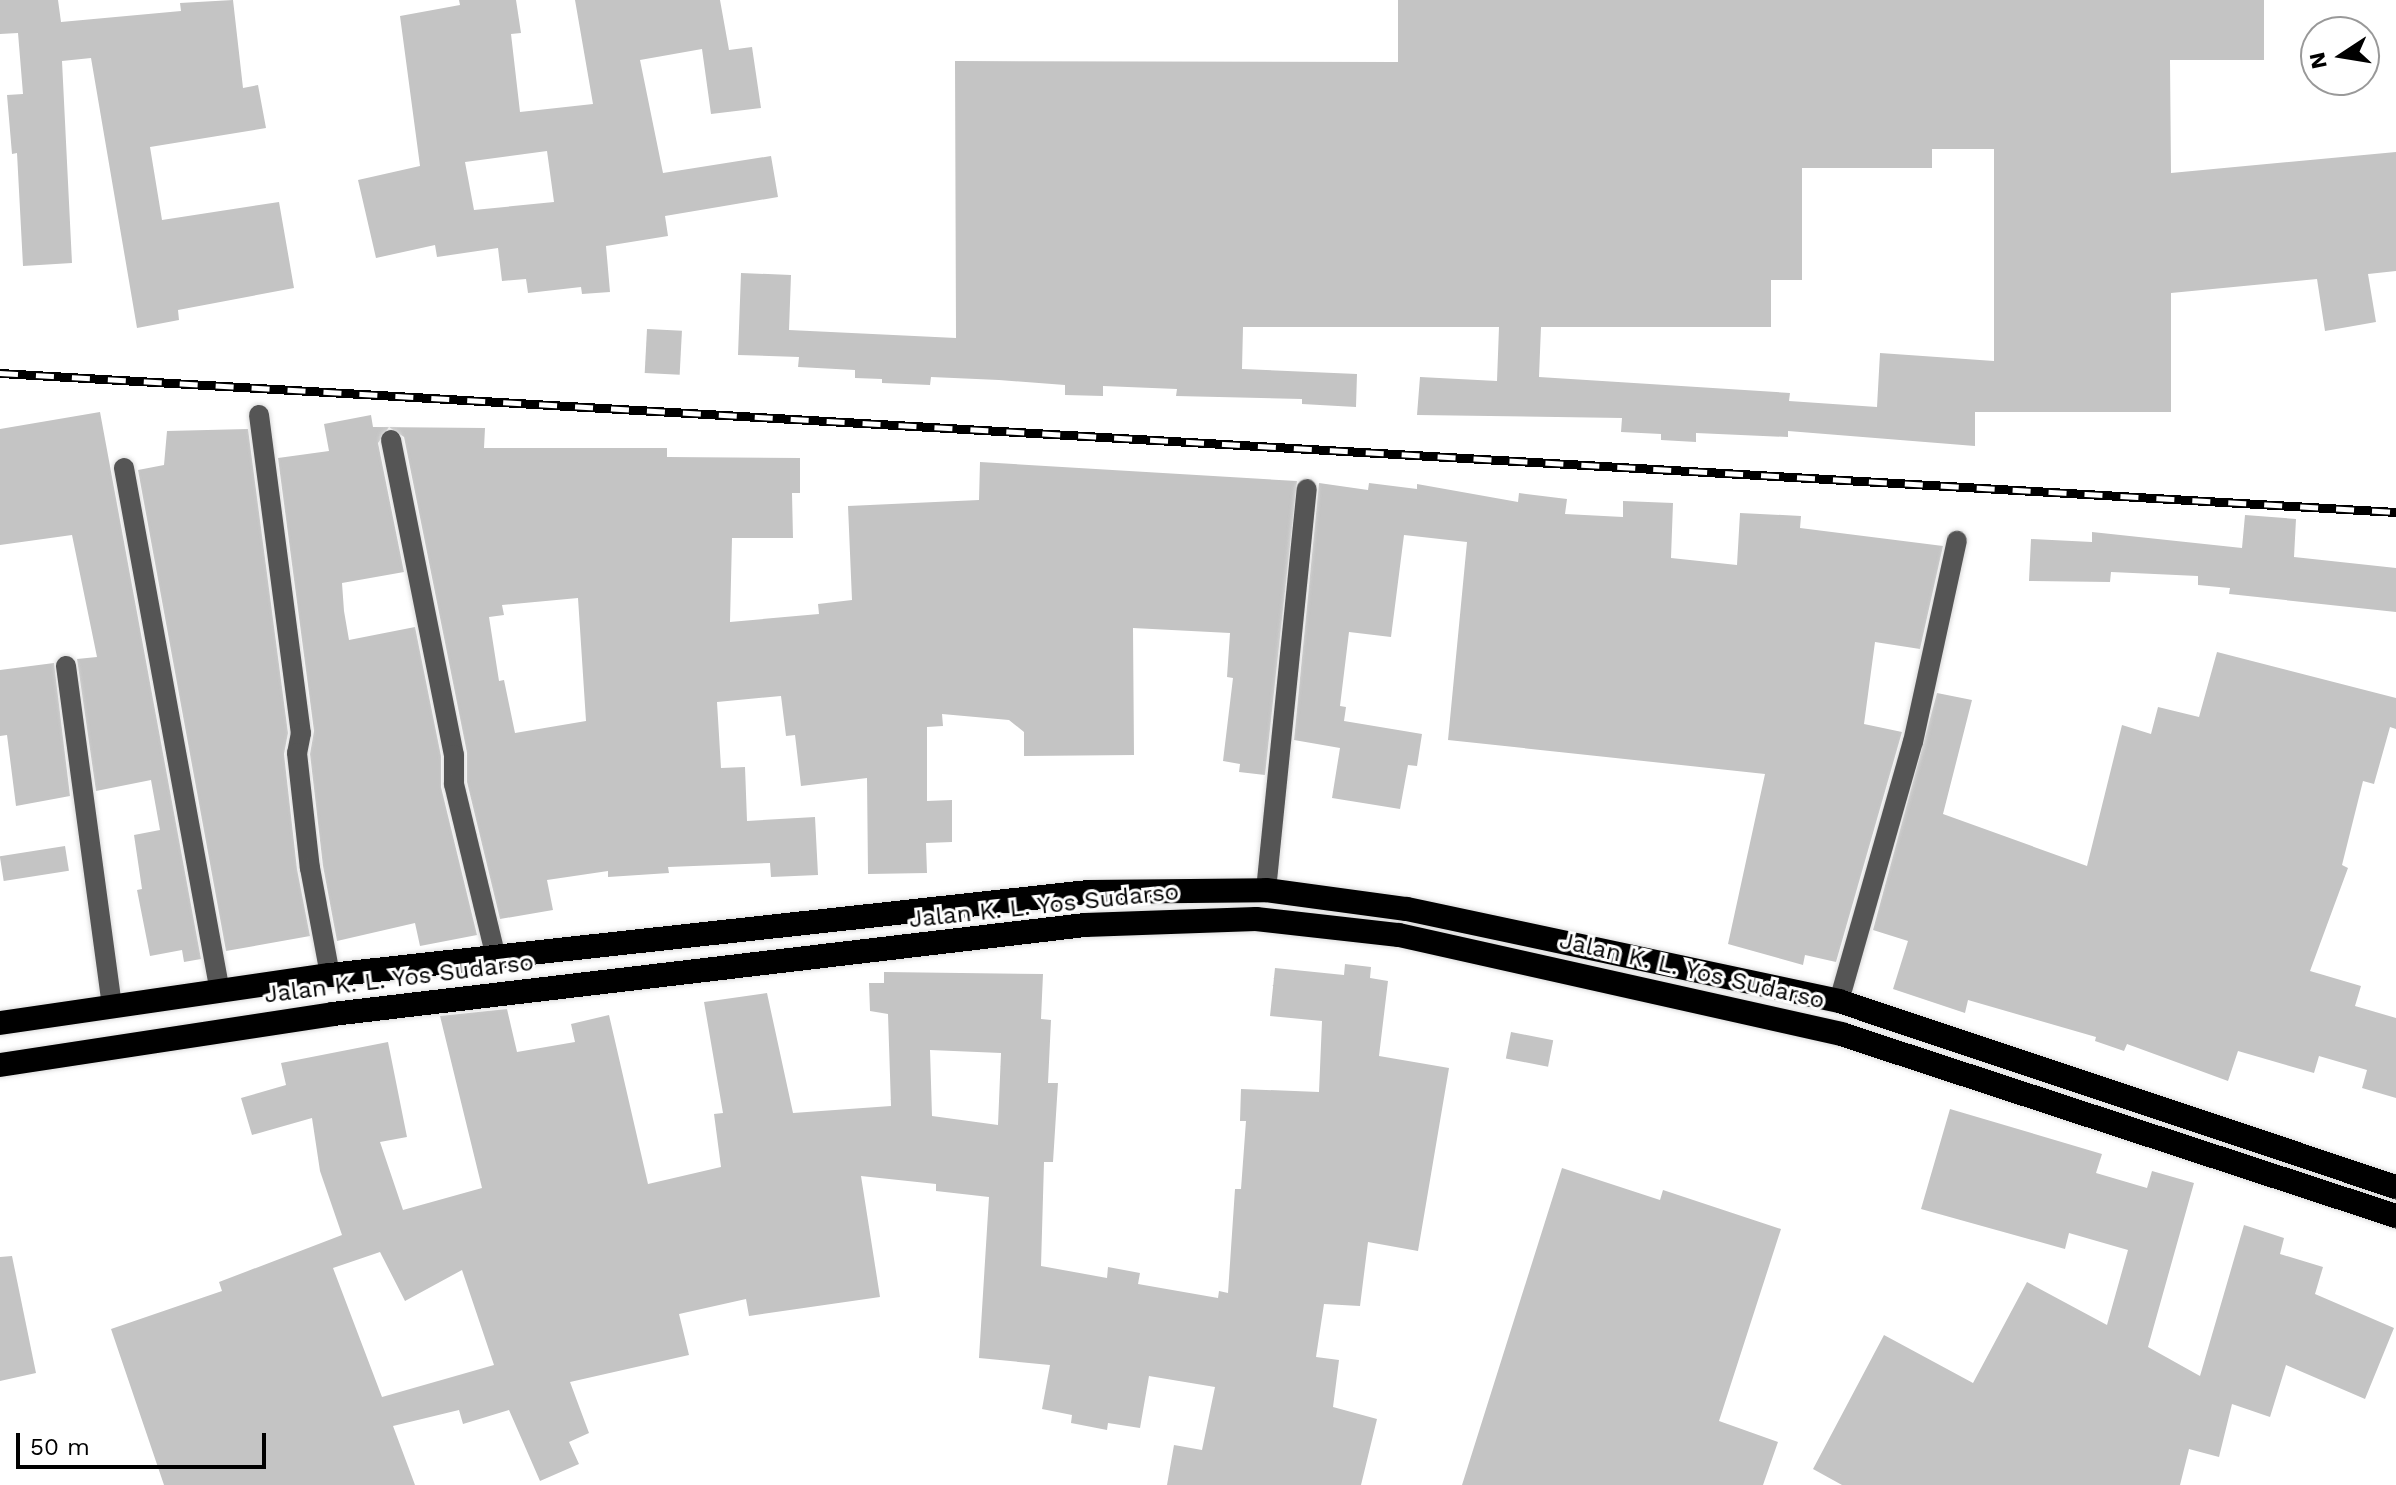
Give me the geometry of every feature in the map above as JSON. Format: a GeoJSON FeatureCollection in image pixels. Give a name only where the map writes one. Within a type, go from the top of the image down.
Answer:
{"type":"FeatureCollection","features":[{"type":"Feature","properties":{"kind":"highway","name":"Jalan K. L. Yos Sudarso"},"geometry":{"type":"LineString","coordinates":[[0,1023],[330,975],[1088,892],[1266,890],[1407,909],[1839,1001],[2396,1187]]}},
{"type":"Feature","properties":{"kind":"highway","name":"Jalan K. L. Yos Sudarso"},"geometry":{"type":"LineString","coordinates":[[0,1065],[333,1014],[1085,925],[1256,919],[1399,935],[1841,1034],[2396,1216]]}},
{"type":"Feature","properties":{"kind":"street"},"geometry":{"type":"LineString","coordinates":[[259,415],[301,733],[297,753],[310,868],[330,975]]}},
{"type":"Feature","properties":{"kind":"street"},"geometry":{"type":"LineString","coordinates":[[391,440],[454,755],[454,784],[496,957]]}},
{"type":"Feature","properties":{"kind":"street"},"geometry":{"type":"LineString","coordinates":[[124,468],[220,992]]}},
{"type":"Feature","properties":{"kind":"street"},"geometry":{"type":"LineString","coordinates":[[1266,890],[1307,489]]}},
{"type":"Feature","properties":{"kind":"street"},"geometry":{"type":"LineString","coordinates":[[1839,1001],[1913,742],[1957,541]]}},
{"type":"Feature","properties":{"kind":"street"},"geometry":{"type":"LineString","coordinates":[[66,666],[112,1008]]}},
{"type":"Feature","properties":{"kind":"building"},"geometry":{"type":"Polygon","coordinates":[[[0,0],[58,0],[61,22],[181,11],[180,3],[233,0],[243,88],[258,85],[266,128],[150,147],[162,220],[279,202],[294,288],[178,310],[179,320],[137,328],[91,58],[62,61],[72,263],[23,266],[17,153],[12,154],[7,95],[23,94],[18,33],[0,34],[0,0]]]}},
{"type":"Feature","properties":{"kind":"building"},"geometry":{"type":"Polygon","coordinates":[[[459,0],[516,0],[521,33],[511,34],[520,112],[593,104],[575,0],[720,0],[729,50],[752,47],[761,108],[711,114],[702,49],[640,60],[663,173],[771,156],[778,197],[665,216],[668,236],[606,246],[610,292],[582,294],[581,287],[528,293],[526,279],[502,281],[498,248],[437,257],[435,245],[376,258],[358,180],[420,166],[400,16],[460,5],[459,0]],[[547,151],[465,162],[474,210],[554,202],[547,151]]]}},
{"type":"Feature","properties":{"kind":"building"},"geometry":{"type":"Polygon","coordinates":[[[1398,0],[2264,0],[2264,60],[2170,60],[2171,173],[2396,152],[2396,271],[2368,274],[2376,322],[2325,331],[2317,279],[2171,293],[2171,412],[1975,412],[1975,446],[1788,431],[1788,437],[1696,433],[1696,442],[1661,440],[1661,434],[1621,432],[1622,418],[1417,415],[1420,377],[1497,381],[1499,327],[1243,327],[1242,369],[1357,374],[1356,407],[1302,404],[1302,399],[1176,396],[1177,389],[1103,386],[1103,396],[1065,395],[1065,385],[999,380],[931,377],[930,385],[882,383],[882,379],[855,378],[855,370],[798,367],[799,357],[738,355],[741,273],[791,275],[789,330],[956,338],[955,61],[1398,62],[1398,0]],[[1932,149],[1932,168],[1802,168],[1802,280],[1771,280],[1771,327],[1541,327],[1539,377],[1790,393],[1789,401],[1877,407],[1880,353],[1994,361],[1994,149],[1932,149]]]}},
{"type":"Feature","properties":{"kind":"building"},"geometry":{"type":"Polygon","coordinates":[[[647,329],[682,331],[680,375],[645,373],[647,329]]]}},
{"type":"Feature","properties":{"kind":"building"},"geometry":{"type":"Polygon","coordinates":[[[100,412],[201,959],[184,962],[182,950],[150,956],[137,890],[142,889],[134,835],[160,830],[151,780],[96,791],[77,659],[97,657],[72,535],[0,545],[0,429],[100,412]]]}},
{"type":"Feature","properties":{"kind":"building"},"geometry":{"type":"Polygon","coordinates":[[[371,415],[373,427],[389,427],[378,443],[404,572],[342,583],[349,640],[415,627],[441,756],[441,787],[477,935],[420,946],[415,923],[337,941],[323,866],[310,754],[314,731],[278,458],[329,451],[324,424],[371,415]]]}},
{"type":"Feature","properties":{"kind":"building"},"geometry":{"type":"Polygon","coordinates":[[[389,427],[485,428],[484,448],[667,448],[667,457],[800,458],[800,493],[792,493],[793,538],[732,538],[730,622],[819,614],[818,604],[852,600],[848,506],[979,500],[980,462],[1297,481],[1265,775],[1239,772],[1240,764],[1223,761],[1233,678],[1227,677],[1230,633],[1133,628],[1134,755],[1024,756],[1024,732],[1009,720],[942,714],[943,726],[927,727],[927,801],[952,800],[952,842],[926,843],[927,873],[868,874],[867,778],[801,786],[795,735],[786,736],[781,696],[717,702],[721,768],[745,767],[747,821],[815,817],[818,875],[771,877],[770,863],[668,867],[669,873],[608,877],[608,871],[547,880],[553,910],[500,919],[467,782],[467,753],[404,437],[389,427]],[[578,598],[502,605],[504,615],[489,617],[499,681],[504,680],[515,733],[586,721],[578,598]]]}},
{"type":"Feature","properties":{"kind":"building"},"geometry":{"type":"Polygon","coordinates":[[[248,429],[288,733],[284,754],[297,869],[310,936],[226,951],[138,470],[164,465],[167,431],[248,429]]]}},
{"type":"Feature","properties":{"kind":"building"},"geometry":{"type":"Polygon","coordinates":[[[1319,483],[1368,490],[1369,483],[1417,489],[1417,484],[1518,502],[1519,493],[1567,499],[1565,514],[1623,517],[1623,501],[1673,503],[1671,558],[1737,565],[1740,513],[1801,516],[1800,528],[1943,546],[1920,649],[1875,642],[1864,724],[1902,732],[1836,962],[1805,955],[1803,965],[1728,944],[1765,774],[1448,740],[1467,542],[1404,535],[1391,637],[1349,632],[1340,706],[1346,707],[1344,721],[1422,734],[1417,766],[1408,765],[1400,809],[1332,798],[1340,748],[1294,740],[1319,483]]]}},
{"type":"Feature","properties":{"kind":"building"},"geometry":{"type":"Polygon","coordinates":[[[2245,515],[2296,519],[2294,557],[2396,568],[2396,612],[2229,594],[2230,588],[2198,585],[2198,576],[2111,572],[2110,582],[2029,581],[2031,539],[2092,542],[2092,532],[2242,548],[2245,515]]]}},
{"type":"Feature","properties":{"kind":"building"},"geometry":{"type":"Polygon","coordinates":[[[2217,652],[2396,698],[2396,729],[2390,727],[2374,784],[2363,781],[2342,865],[2348,868],[2310,971],[2361,986],[2355,1006],[2396,1018],[2396,1098],[2362,1088],[2367,1070],[2319,1056],[2314,1073],[2238,1051],[2228,1081],[2127,1044],[2124,1051],[2095,1041],[2096,1037],[1968,1000],[1965,1013],[1893,989],[1908,941],[1873,930],[1937,693],[1972,700],[1943,814],[2087,866],[2122,725],[2151,734],[2158,707],[2199,717],[2217,652]]]}},
{"type":"Feature","properties":{"kind":"building"},"geometry":{"type":"Polygon","coordinates":[[[54,663],[70,796],[16,806],[7,735],[0,736],[0,670],[54,663]]]}},
{"type":"Feature","properties":{"kind":"building"},"geometry":{"type":"Polygon","coordinates":[[[65,846],[69,871],[4,881],[0,856],[65,846]]]}},
{"type":"Feature","properties":{"kind":"building"},"geometry":{"type":"Polygon","coordinates":[[[1345,964],[1371,967],[1370,978],[1388,981],[1379,1056],[1449,1068],[1418,1251],[1368,1242],[1360,1306],[1324,1304],[1316,1357],[1339,1360],[1333,1407],[1377,1419],[1361,1485],[1167,1485],[1174,1445],[1202,1450],[1215,1387],[1149,1376],[1140,1428],[1108,1423],[1107,1430],[1071,1423],[1072,1415],[1042,1409],[1050,1365],[979,1358],[989,1197],[936,1191],[936,1184],[861,1176],[880,1297],[749,1316],[746,1299],[679,1314],[689,1355],[570,1382],[589,1433],[569,1442],[579,1464],[540,1481],[509,1410],[463,1424],[459,1410],[393,1426],[415,1485],[164,1485],[111,1329],[222,1291],[219,1282],[342,1235],[320,1171],[312,1118],[252,1135],[241,1098],[286,1085],[281,1063],[388,1042],[407,1137],[380,1142],[403,1210],[482,1188],[440,1016],[507,1009],[517,1052],[575,1042],[571,1024],[609,1015],[648,1184],[721,1167],[714,1114],[723,1113],[704,1002],[767,993],[793,1113],[891,1106],[888,1014],[870,1011],[869,983],[884,983],[884,972],[1043,974],[1041,1019],[1051,1020],[1048,1083],[1058,1083],[1053,1162],[1044,1162],[1041,1266],[1107,1278],[1108,1267],[1140,1273],[1138,1284],[1218,1298],[1219,1291],[1228,1293],[1235,1189],[1241,1189],[1246,1121],[1240,1121],[1241,1089],[1319,1092],[1322,1021],[1270,1016],[1275,968],[1344,975],[1345,964]],[[930,1050],[932,1116],[998,1125],[1001,1053],[930,1050]],[[380,1252],[333,1268],[382,1397],[494,1365],[462,1270],[405,1301],[380,1252]]]}},
{"type":"Feature","properties":{"kind":"building"},"geometry":{"type":"Polygon","coordinates":[[[1511,1032],[1553,1040],[1548,1067],[1506,1059],[1511,1032]]]}},
{"type":"Feature","properties":{"kind":"building"},"geometry":{"type":"Polygon","coordinates":[[[1950,1109],[2102,1154],[2096,1173],[2147,1188],[2152,1171],[2194,1183],[2148,1347],[2200,1376],[2244,1225],[2284,1238],[2280,1254],[2323,1267],[2315,1294],[2394,1328],[2365,1399],[2286,1365],[2270,1417],[2232,1404],[2219,1457],[2189,1449],[2180,1485],[1842,1485],[1813,1469],[1884,1335],[1973,1383],[2027,1282],[2107,1325],[2128,1250],[2069,1233],[2065,1249],[1921,1209],[1950,1109]]]}},
{"type":"Feature","properties":{"kind":"building"},"geometry":{"type":"Polygon","coordinates":[[[1562,1168],[1660,1200],[1663,1190],[1781,1229],[1719,1421],[1778,1442],[1763,1485],[1462,1485],[1562,1168]]]}},
{"type":"Feature","properties":{"kind":"building"},"geometry":{"type":"Polygon","coordinates":[[[12,1256],[36,1373],[0,1381],[0,1257],[12,1256]]]}},
{"type":"Feature","properties":{"kind":"railway"},"geometry":{"type":"LineString","coordinates":[[0,373],[2396,512]]}}]}
